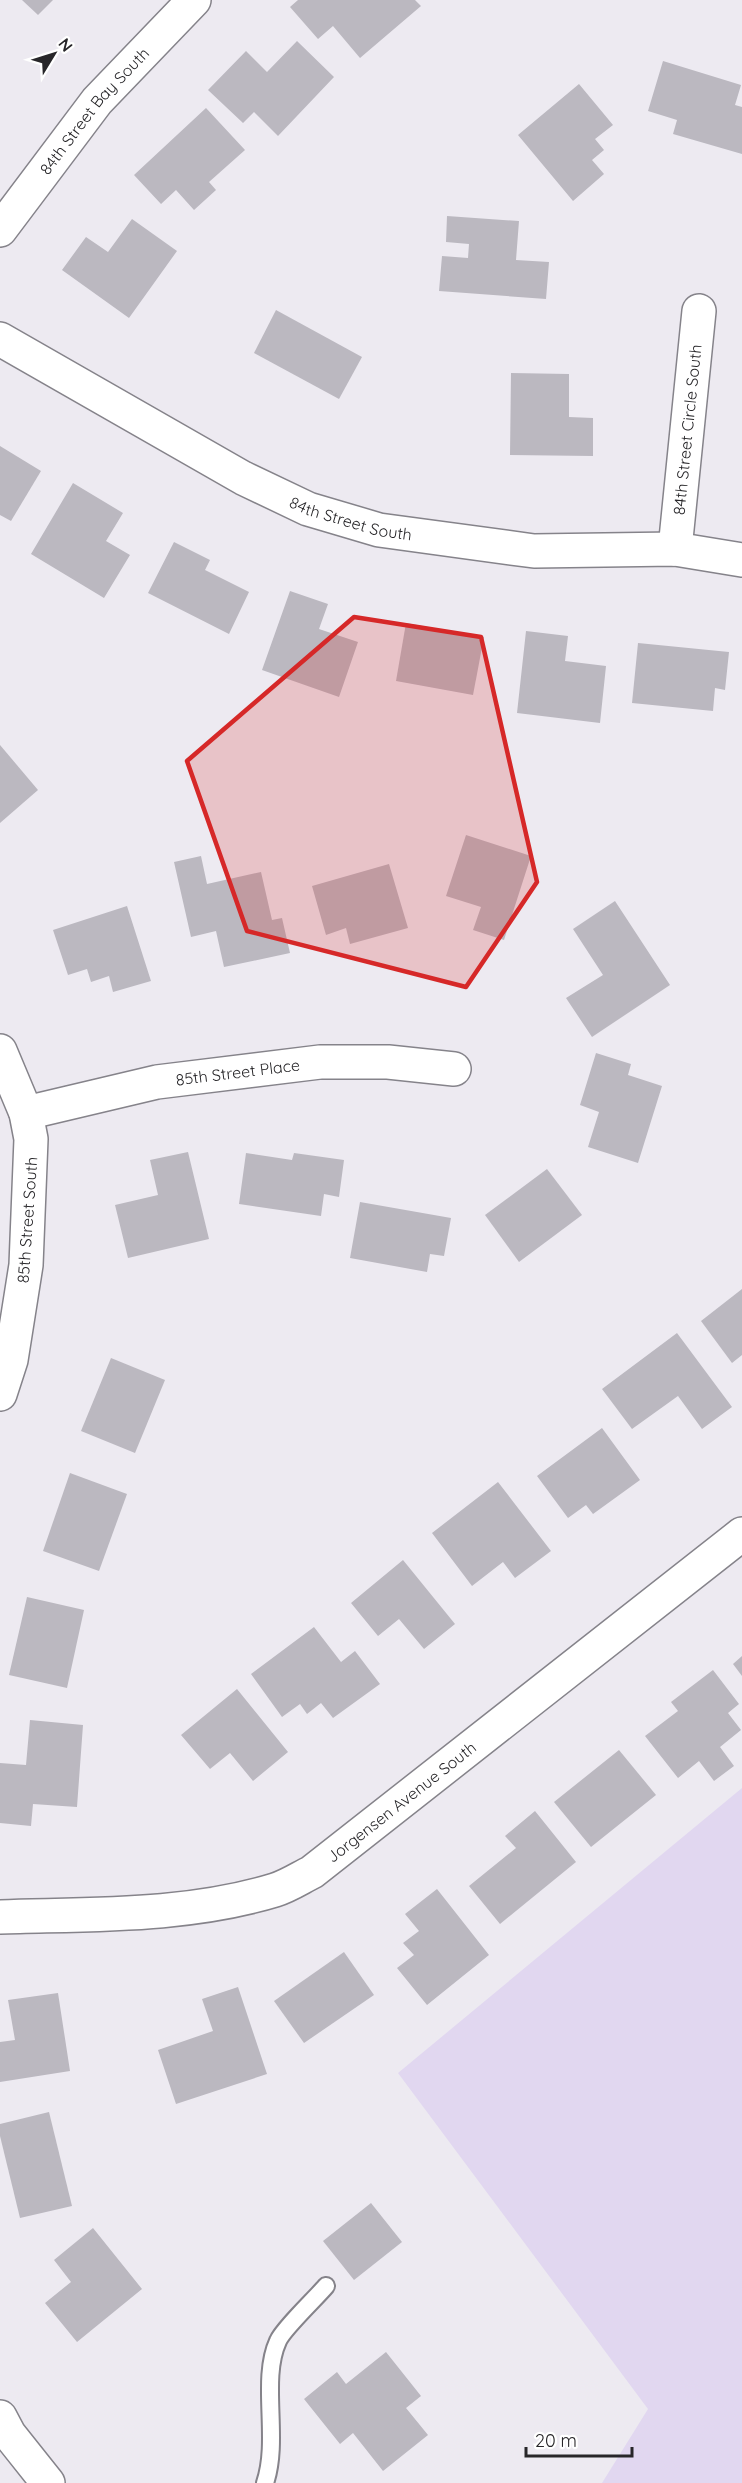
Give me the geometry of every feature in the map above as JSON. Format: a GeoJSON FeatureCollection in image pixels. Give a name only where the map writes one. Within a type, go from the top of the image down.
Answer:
{"type":"FeatureCollection","features":[{"type":"Feature","properties":{"kind":"street","name":"84th Street Bay South"},"geometry":{"type":"LineString","coordinates":[[0,230],[97,101],[194,0]]}},
{"type":"Feature","properties":{"kind":"street","name":"84th Street Circle South"},"geometry":{"type":"LineString","coordinates":[[675,549],[699,311]]}},
{"type":"Feature","properties":{"kind":"street","name":"84th Street South"},"geometry":{"type":"LineString","coordinates":[[0,339],[243,478],[308,509],[379,530],[534,551],[675,549],[742,560]]}},
{"type":"Feature","properties":{"kind":"street","name":"85th Street South"},"geometry":{"type":"LineString","coordinates":[[0,1050],[26,1113],[31,1139],[26,1265],[11,1360],[0,1394]]}},
{"type":"Feature","properties":{"kind":"street","name":"85th Street Place"},"geometry":{"type":"LineString","coordinates":[[26,1113],[157,1082],[320,1062],[388,1062],[454,1069]]}},
{"type":"Feature","properties":{"kind":"street","name":"Jorgensen Avenue South"},"geometry":{"type":"LineString","coordinates":[[0,1917],[143,1912],[231,1901],[277,1889],[312,1872],[742,1534]]}},
{"type":"Feature","properties":{"kind":"street"},"geometry":{"type":"LineString","coordinates":[[0,2417],[9,2434],[48,2483]]}},
{"type":"Feature","properties":{"kind":"lane"},"geometry":{"type":"LineString","coordinates":[[265,2483],[271,2464],[272,2365],[278,2340],[327,2286]]}},
{"type":"Feature","properties":{"kind":"highlighted area"},"geometry":{"type":"Polygon","coordinates":[[[354,617],[481,637],[537,882],[466,987],[247,931],[187,761],[354,617]]]}},
{"type":"Feature","properties":{"kind":"shaded area"},"geometry":{"type":"Polygon","coordinates":[[[742,1788],[742,2483],[602,2483],[648,2409],[398,2073],[742,1788]]]}},
{"type":"Feature","properties":{"kind":"building"},"geometry":{"type":"Polygon","coordinates":[[[22,0],[53,0],[38,15],[22,0]]]}},
{"type":"Feature","properties":{"kind":"building"},"geometry":{"type":"Polygon","coordinates":[[[298,0],[415,0],[421,6],[360,58],[333,26],[318,39],[290,7],[298,0]]]}},
{"type":"Feature","properties":{"kind":"building"},"geometry":{"type":"Polygon","coordinates":[[[297,41],[334,77],[278,136],[254,112],[243,123],[208,90],[246,51],[267,72],[297,41]]]}},
{"type":"Feature","properties":{"kind":"building"},"geometry":{"type":"Polygon","coordinates":[[[663,61],[741,85],[735,105],[742,107],[742,154],[673,134],[677,120],[648,111],[663,61]]]}},
{"type":"Feature","properties":{"kind":"building"},"geometry":{"type":"Polygon","coordinates":[[[579,84],[613,125],[595,139],[604,150],[592,160],[604,174],[573,201],[518,135],[579,84]]]}},
{"type":"Feature","properties":{"kind":"building"},"geometry":{"type":"Polygon","coordinates":[[[206,108],[245,150],[209,182],[216,190],[194,210],[176,190],[161,204],[134,175],[206,108]]]}},
{"type":"Feature","properties":{"kind":"building"},"geometry":{"type":"Polygon","coordinates":[[[447,216],[519,221],[516,260],[549,262],[546,299],[439,291],[442,256],[468,258],[469,244],[446,242],[447,216]]]}},
{"type":"Feature","properties":{"kind":"building"},"geometry":{"type":"Polygon","coordinates":[[[132,219],[177,251],[129,318],[62,270],[86,237],[108,252],[132,219]]]}},
{"type":"Feature","properties":{"kind":"building"},"geometry":{"type":"Polygon","coordinates":[[[276,310],[362,357],[339,399],[254,353],[276,310]]]}},
{"type":"Feature","properties":{"kind":"building"},"geometry":{"type":"Polygon","coordinates":[[[511,373],[569,374],[569,417],[593,418],[593,456],[510,455],[511,373]]]}},
{"type":"Feature","properties":{"kind":"building"},"geometry":{"type":"Polygon","coordinates":[[[0,446],[41,471],[11,521],[0,515],[0,446]]]}},
{"type":"Feature","properties":{"kind":"building"},"geometry":{"type":"Polygon","coordinates":[[[73,483],[123,513],[106,541],[130,555],[104,598],[31,554],[73,483]]]}},
{"type":"Feature","properties":{"kind":"building"},"geometry":{"type":"Polygon","coordinates":[[[174,542],[210,560],[205,570],[249,592],[229,634],[148,593],[174,542]]]}},
{"type":"Feature","properties":{"kind":"building"},"geometry":{"type":"Polygon","coordinates":[[[290,591],[328,604],[319,629],[358,642],[339,697],[262,670],[290,591]]]}},
{"type":"Feature","properties":{"kind":"building"},"geometry":{"type":"Polygon","coordinates":[[[406,623],[484,637],[473,695],[396,681],[406,623]]]}},
{"type":"Feature","properties":{"kind":"building"},"geometry":{"type":"Polygon","coordinates":[[[526,631],[568,636],[565,661],[606,666],[600,723],[517,713],[526,631]]]}},
{"type":"Feature","properties":{"kind":"building"},"geometry":{"type":"Polygon","coordinates":[[[638,643],[729,652],[725,690],[715,688],[713,711],[632,703],[638,643]]]}},
{"type":"Feature","properties":{"kind":"building"},"geometry":{"type":"Polygon","coordinates":[[[0,745],[38,790],[0,823],[0,745]]]}},
{"type":"Feature","properties":{"kind":"building"},"geometry":{"type":"Polygon","coordinates":[[[466,835],[531,856],[504,940],[473,930],[481,907],[446,896],[466,835]]]}},
{"type":"Feature","properties":{"kind":"building"},"geometry":{"type":"Polygon","coordinates":[[[201,856],[207,884],[261,872],[272,920],[282,918],[290,953],[224,967],[216,931],[191,937],[174,862],[201,856]]]}},
{"type":"Feature","properties":{"kind":"building"},"geometry":{"type":"Polygon","coordinates":[[[389,864],[408,928],[350,944],[346,928],[326,935],[312,886],[389,864]]]}},
{"type":"Feature","properties":{"kind":"building"},"geometry":{"type":"Polygon","coordinates":[[[615,901],[670,985],[592,1037],[566,998],[603,975],[573,929],[615,901]]]}},
{"type":"Feature","properties":{"kind":"building"},"geometry":{"type":"Polygon","coordinates":[[[127,906],[151,981],[113,992],[109,976],[91,982],[87,969],[68,975],[53,930],[127,906]]]}},
{"type":"Feature","properties":{"kind":"building"},"geometry":{"type":"Polygon","coordinates":[[[596,1053],[631,1064],[628,1075],[662,1086],[638,1163],[588,1147],[599,1112],[580,1105],[596,1053]]]}},
{"type":"Feature","properties":{"kind":"building"},"geometry":{"type":"Polygon","coordinates":[[[188,1152],[209,1239],[128,1258],[115,1205],[158,1195],[150,1160],[188,1152]]]}},
{"type":"Feature","properties":{"kind":"building"},"geometry":{"type":"Polygon","coordinates":[[[246,1153],[292,1160],[294,1153],[344,1160],[339,1197],[324,1194],[321,1216],[239,1204],[246,1153]]]}},
{"type":"Feature","properties":{"kind":"building"},"geometry":{"type":"Polygon","coordinates":[[[547,1169],[582,1215],[519,1262],[485,1215],[547,1169]]]}},
{"type":"Feature","properties":{"kind":"building"},"geometry":{"type":"Polygon","coordinates":[[[360,1202],[451,1218],[444,1256],[430,1254],[427,1272],[350,1258],[360,1202]]]}},
{"type":"Feature","properties":{"kind":"building"},"geometry":{"type":"Polygon","coordinates":[[[742,1289],[742,1355],[732,1363],[701,1321],[742,1289]]]}},
{"type":"Feature","properties":{"kind":"building"},"geometry":{"type":"Polygon","coordinates":[[[677,1333],[732,1407],[702,1429],[678,1396],[632,1429],[602,1389],[677,1333]]]}},
{"type":"Feature","properties":{"kind":"building"},"geometry":{"type":"Polygon","coordinates":[[[111,1358],[165,1380],[135,1453],[81,1431],[111,1358]]]}},
{"type":"Feature","properties":{"kind":"building"},"geometry":{"type":"Polygon","coordinates":[[[602,1428],[640,1480],[593,1514],[586,1505],[568,1518],[537,1476],[602,1428]]]}},
{"type":"Feature","properties":{"kind":"building"},"geometry":{"type":"Polygon","coordinates":[[[70,1473],[127,1494],[99,1571],[43,1551],[70,1473]]]}},
{"type":"Feature","properties":{"kind":"building"},"geometry":{"type":"Polygon","coordinates":[[[498,1482],[551,1551],[515,1578],[503,1562],[472,1586],[432,1533],[498,1482]]]}},
{"type":"Feature","properties":{"kind":"building"},"geometry":{"type":"Polygon","coordinates":[[[403,1560],[455,1624],[424,1649],[399,1619],[378,1636],[351,1603],[403,1560]]]}},
{"type":"Feature","properties":{"kind":"building"},"geometry":{"type":"Polygon","coordinates":[[[27,1597],[84,1610],[67,1688],[9,1675],[27,1597]]]}},
{"type":"Feature","properties":{"kind":"building"},"geometry":{"type":"Polygon","coordinates":[[[314,1627],[341,1662],[355,1651],[380,1684],[333,1718],[321,1703],[307,1714],[300,1704],[282,1717],[251,1674],[314,1627]]]}},
{"type":"Feature","properties":{"kind":"building"},"geometry":{"type":"Polygon","coordinates":[[[742,1656],[742,1676],[733,1664],[742,1656]]]}},
{"type":"Feature","properties":{"kind":"building"},"geometry":{"type":"Polygon","coordinates":[[[713,1670],[739,1704],[728,1713],[741,1730],[720,1747],[734,1766],[714,1781],[699,1761],[678,1778],[645,1736],[678,1711],[671,1702],[713,1670]]]}},
{"type":"Feature","properties":{"kind":"building"},"geometry":{"type":"Polygon","coordinates":[[[237,1689],[288,1752],[253,1781],[230,1753],[210,1769],[181,1735],[237,1689]]]}},
{"type":"Feature","properties":{"kind":"building"},"geometry":{"type":"Polygon","coordinates":[[[30,1720],[83,1725],[77,1807],[33,1804],[31,1826],[0,1823],[0,1763],[26,1765],[30,1720]]]}},
{"type":"Feature","properties":{"kind":"building"},"geometry":{"type":"Polygon","coordinates":[[[619,1750],[656,1795],[591,1847],[554,1802],[619,1750]]]}},
{"type":"Feature","properties":{"kind":"building"},"geometry":{"type":"Polygon","coordinates":[[[535,1811],[576,1862],[500,1924],[469,1886],[516,1848],[505,1836],[535,1811]]]}},
{"type":"Feature","properties":{"kind":"building"},"geometry":{"type":"Polygon","coordinates":[[[437,1889],[489,1955],[427,2005],[397,1968],[414,1955],[403,1943],[419,1931],[405,1914],[437,1889]]]}},
{"type":"Feature","properties":{"kind":"building"},"geometry":{"type":"Polygon","coordinates":[[[344,1952],[374,1995],[304,2043],[274,2001],[344,1952]]]}},
{"type":"Feature","properties":{"kind":"building"},"geometry":{"type":"Polygon","coordinates":[[[238,1987],[267,2074],[176,2104],[158,2050],[213,2031],[202,1999],[238,1987]]]}},
{"type":"Feature","properties":{"kind":"building"},"geometry":{"type":"Polygon","coordinates":[[[58,1993],[70,2071],[0,2082],[0,2042],[15,2040],[8,2000],[58,1993]]]}},
{"type":"Feature","properties":{"kind":"building"},"geometry":{"type":"Polygon","coordinates":[[[49,2112],[72,2206],[20,2218],[0,2136],[0,2124],[49,2112]]]}},
{"type":"Feature","properties":{"kind":"building"},"geometry":{"type":"Polygon","coordinates":[[[371,2203],[402,2242],[354,2280],[323,2241],[371,2203]]]}},
{"type":"Feature","properties":{"kind":"building"},"geometry":{"type":"Polygon","coordinates":[[[93,2228],[142,2289],[77,2342],[45,2303],[71,2282],[54,2260],[93,2228]]]}},
{"type":"Feature","properties":{"kind":"building"},"geometry":{"type":"Polygon","coordinates":[[[386,2352],[421,2396],[406,2408],[428,2435],[383,2471],[353,2433],[340,2444],[304,2399],[337,2372],[346,2384],[386,2352]]]}}]}
